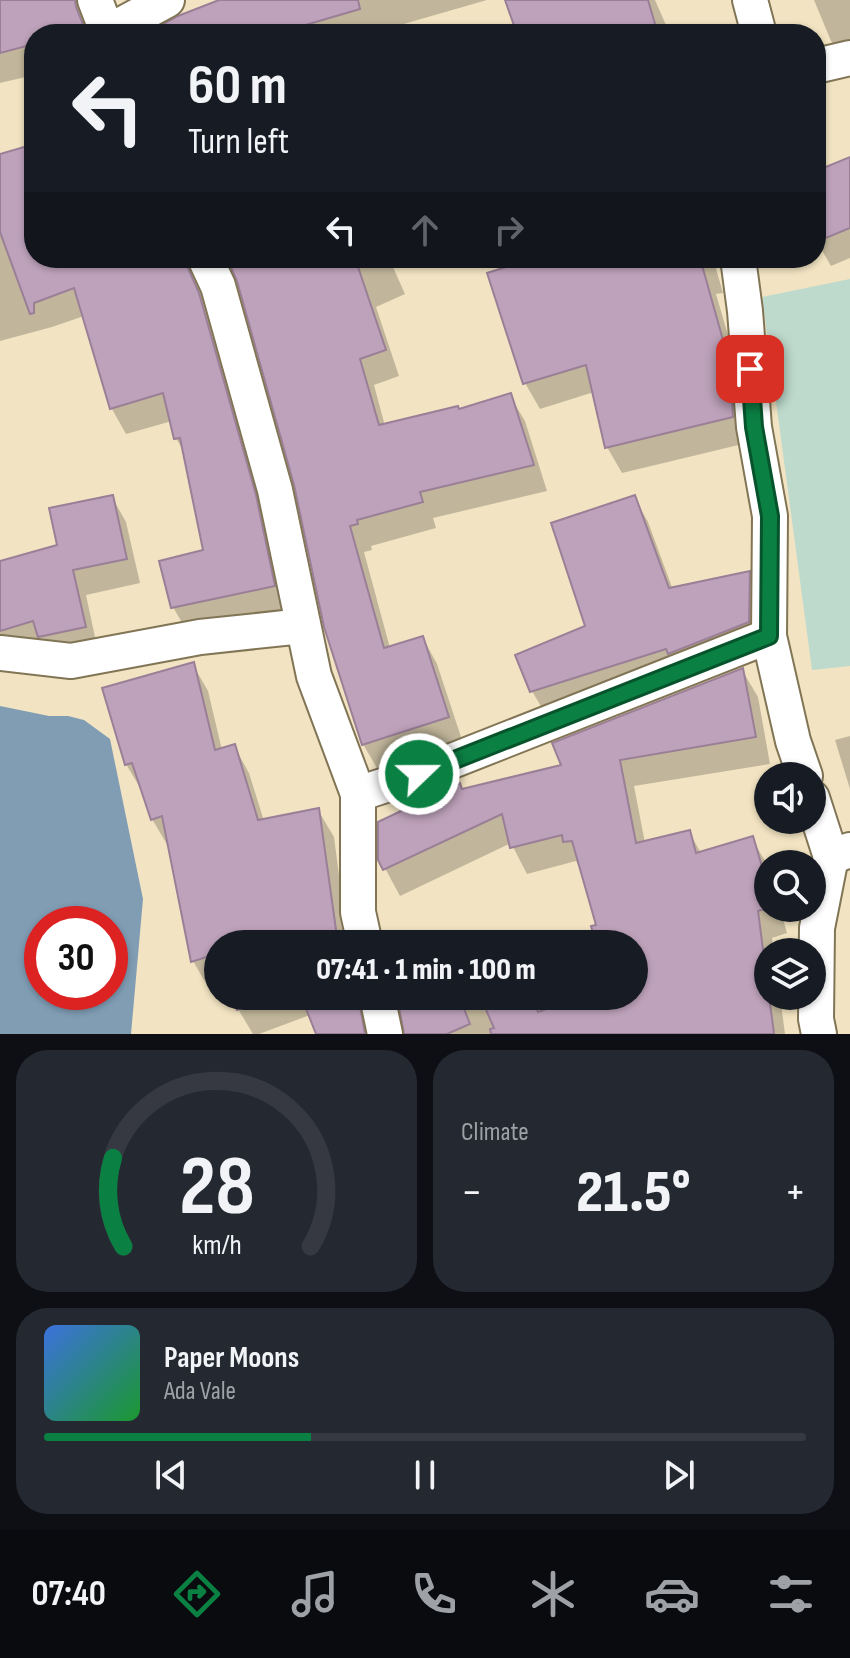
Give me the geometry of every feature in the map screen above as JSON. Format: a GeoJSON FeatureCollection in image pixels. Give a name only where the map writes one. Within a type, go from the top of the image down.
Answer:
{"type":"FeatureCollection","features":[{"type":"Feature","properties":{"kind":"street"},"geometry":{"type":"LineString","coordinates":[[95,0],[104,24]]}},
{"type":"Feature","properties":{"kind":"street"},"geometry":{"type":"LineString","coordinates":[[124,24],[167,0]]}},
{"type":"Feature","properties":{"kind":"street"},"geometry":{"type":"LineString","coordinates":[[750,0],[756,24]]}},
{"type":"Feature","properties":{"kind":"street"},"geometry":{"type":"LineString","coordinates":[[826,64],[850,58]]}},
{"type":"Feature","properties":{"kind":"street"},"geometry":{"type":"LineString","coordinates":[[210,268],[218,286],[275,490],[314,676],[358,794],[358,912],[362,930]]}},
{"type":"Feature","properties":{"kind":"street"},"geometry":{"type":"LineString","coordinates":[[739,268],[754,427],[770,516],[769,636],[800,762]]}},
{"type":"Feature","properties":{"kind":"street"},"geometry":{"type":"LineString","coordinates":[[0,653],[71,661],[200,637],[303,626]]}},
{"type":"Feature","properties":{"kind":"street"},"geometry":{"type":"LineString","coordinates":[[358,794],[419,774],[769,636]]}},
{"type":"Feature","properties":{"kind":"street"},"geometry":{"type":"LineString","coordinates":[[819,1034],[816,1019],[817,928],[841,853],[826,825]]}},
{"type":"Feature","properties":{"kind":"street"},"geometry":{"type":"LineString","coordinates":[[380,1010],[385,1034]]}},
{"type":"Feature","properties":{"kind":"green space"},"geometry":{"type":"Polygon","coordinates":[[[850,279],[850,666],[812,670],[762,297],[850,279]]]}},
{"type":"Feature","properties":{"kind":"water"},"geometry":{"type":"Polygon","coordinates":[[[0,706],[84,720],[110,739],[143,899],[131,1034],[0,1034],[0,706]]]}},
{"type":"Feature","properties":{"kind":"building"},"geometry":{"type":"Polygon","coordinates":[[[0,0],[75,0],[83,24],[24,24],[24,47],[0,53],[0,0]]]}},
{"type":"Feature","properties":{"kind":"building"},"geometry":{"type":"Polygon","coordinates":[[[219,0],[358,0],[360,9],[309,24],[164,24],[219,0]]]}},
{"type":"Feature","properties":{"kind":"building"},"geometry":{"type":"Polygon","coordinates":[[[505,0],[648,0],[655,24],[513,24],[505,0]]]}},
{"type":"Feature","properties":{"kind":"building"},"geometry":{"type":"Polygon","coordinates":[[[24,147],[24,268],[188,268],[199,293],[256,495],[275,586],[171,608],[159,561],[203,550],[180,438],[174,439],[163,393],[110,409],[74,288],[34,303],[34,313],[30,314],[0,232],[0,154],[24,147]]]}},
{"type":"Feature","properties":{"kind":"building"},"geometry":{"type":"Polygon","coordinates":[[[850,157],[850,228],[826,238],[826,167],[850,157]]]}},
{"type":"Feature","properties":{"kind":"building"},"geometry":{"type":"Polygon","coordinates":[[[231,268],[358,268],[386,350],[360,359],[379,425],[458,406],[459,409],[511,393],[534,465],[420,492],[423,502],[357,520],[358,524],[350,526],[384,648],[423,636],[449,717],[362,745],[324,627],[294,485],[231,268]]]}},
{"type":"Feature","properties":{"kind":"building"},"geometry":{"type":"Polygon","coordinates":[[[503,268],[703,268],[723,340],[733,417],[605,448],[586,365],[523,384],[487,273],[503,268]]]}},
{"type":"Feature","properties":{"kind":"building"},"geometry":{"type":"Polygon","coordinates":[[[113,495],[127,559],[73,570],[86,627],[38,637],[33,621],[0,631],[0,561],[57,545],[49,508],[113,495]]]}},
{"type":"Feature","properties":{"kind":"building"},"geometry":{"type":"Polygon","coordinates":[[[635,495],[669,588],[750,571],[749,622],[668,654],[666,649],[530,692],[515,655],[585,626],[551,523],[635,495]]]}},
{"type":"Feature","properties":{"kind":"building"},"geometry":{"type":"Polygon","coordinates":[[[194,662],[215,750],[235,744],[258,820],[319,808],[336,930],[204,930],[204,958],[191,962],[162,816],[151,820],[132,763],[125,765],[102,688],[194,662]]]}},
{"type":"Feature","properties":{"kind":"building"},"geometry":{"type":"Polygon","coordinates":[[[743,668],[756,737],[620,760],[636,843],[690,830],[696,853],[753,836],[757,850],[754,850],[754,922],[759,922],[762,938],[754,938],[754,1010],[771,1010],[774,1034],[491,1034],[490,1029],[494,1028],[486,1010],[648,1010],[648,930],[592,930],[591,926],[596,925],[572,841],[563,842],[562,835],[510,848],[502,814],[383,870],[378,860],[378,822],[460,783],[462,789],[561,765],[552,743],[743,668]]]}},
{"type":"Feature","properties":{"kind":"building"},"geometry":{"type":"Polygon","coordinates":[[[307,1010],[361,1010],[365,1034],[316,1034],[307,1010]]]}},
{"type":"Feature","properties":{"kind":"building"},"geometry":{"type":"Polygon","coordinates":[[[400,1010],[464,1010],[470,1024],[447,1034],[404,1034],[400,1010]]]}},
{"type":"Feature","properties":{"kind":"route"},"geometry":{"type":"LineString","coordinates":[[419,774],[769,636],[770,516],[754,427],[750,369]]}}]}
